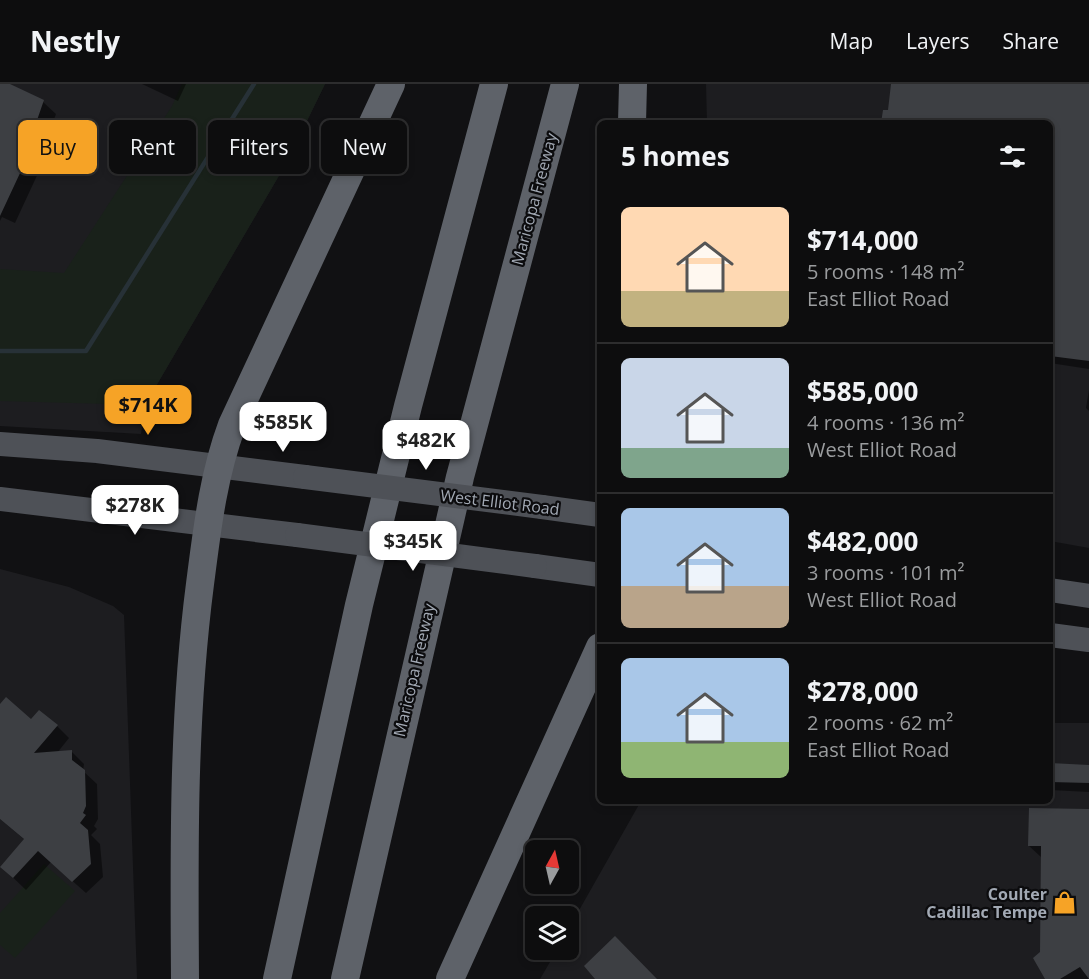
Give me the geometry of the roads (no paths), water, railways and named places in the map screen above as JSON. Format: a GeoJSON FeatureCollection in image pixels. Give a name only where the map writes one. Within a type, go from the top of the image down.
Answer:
{"type":"FeatureCollection","features":[{"type":"Feature","properties":{"kind":"highway"},"geometry":{"type":"LineString","coordinates":[[185,979],[184,862],[188,699],[192,644],[207,523],[219,465],[232,425],[391,84]]}},
{"type":"Feature","properties":{"kind":"highway"},"geometry":{"type":"LineString","coordinates":[[277,979],[359,605],[408,406],[494,84]]}},
{"type":"Feature","properties":{"kind":"highway","name":"Maricopa Freeway"},"geometry":{"type":"LineString","coordinates":[[345,979],[460,477],[565,84]]}},
{"type":"Feature","properties":{"kind":"highway"},"geometry":{"type":"LineString","coordinates":[[632,120],[633,84]]}},
{"type":"Feature","properties":{"kind":"highway"},"geometry":{"type":"LineString","coordinates":[[450,979],[597,654]]}},
{"type":"Feature","properties":{"kind":"main road","name":"West Elliot Road"},"geometry":{"type":"LineString","coordinates":[[0,444],[97,451],[219,465],[597,515]]}},
{"type":"Feature","properties":{"kind":"main road"},"geometry":{"type":"LineString","coordinates":[[0,499],[207,523],[597,575]]}},
{"type":"Feature","properties":{"kind":"main road"},"geometry":{"type":"LineString","coordinates":[[1053,590],[1089,596]]}},
{"type":"Feature","properties":{"kind":"main road"},"geometry":{"type":"LineString","coordinates":[[1053,635],[1089,640]]}},
{"type":"Feature","properties":{"kind":"waterway"},"geometry":{"type":"LineString","coordinates":[[0,351],[86,351],[254,84]]}},
{"type":"Feature","properties":{"kind":"place","name":"Coulter Cadillac Tempe"},"geometry":{"type":"Point","coordinates":[1065,903]}}]}
